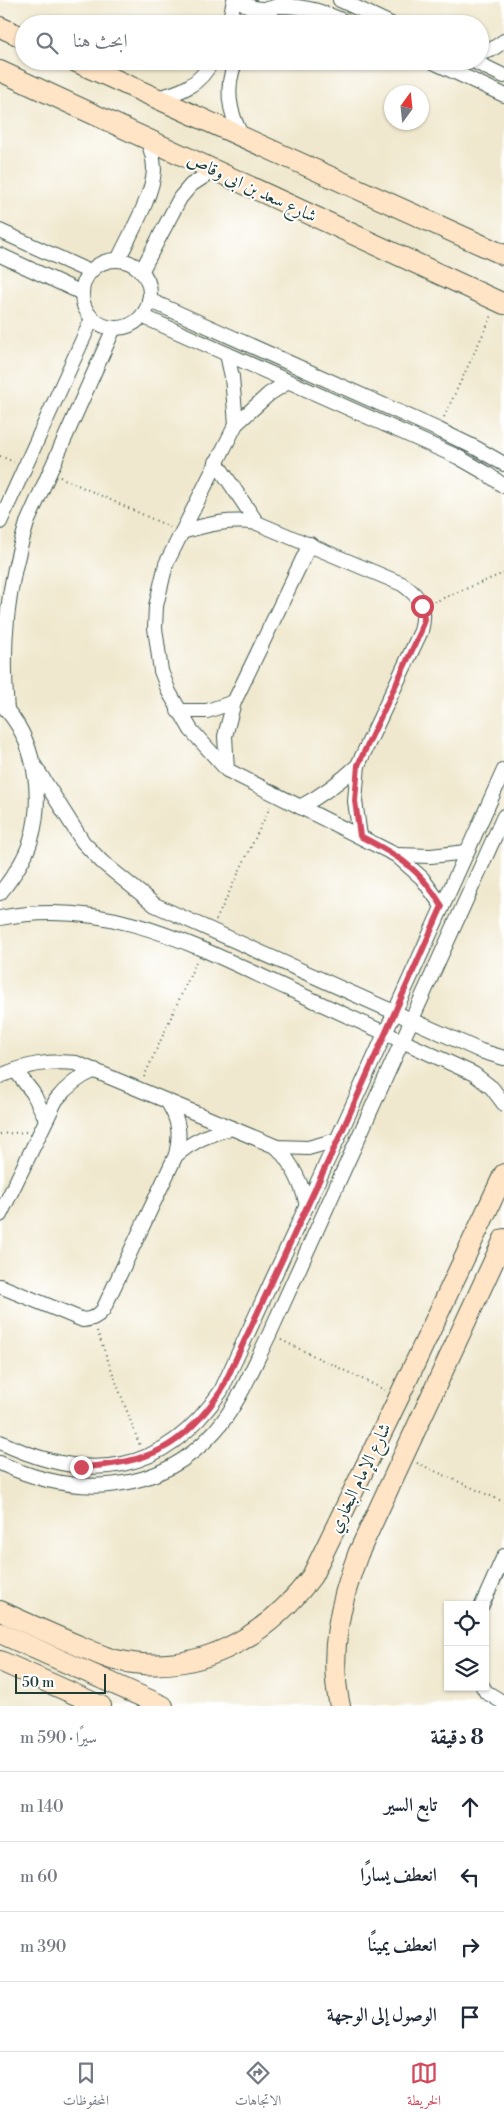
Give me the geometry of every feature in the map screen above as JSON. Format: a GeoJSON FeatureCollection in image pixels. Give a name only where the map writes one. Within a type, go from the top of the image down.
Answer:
{"type":"FeatureCollection","features":[{"type":"Feature","properties":{"kind":"street"},"geometry":{"type":"LineString","coordinates":[[231,15],[234,0]]}},
{"type":"Feature","properties":{"kind":"street"},"geometry":{"type":"LineString","coordinates":[[239,0],[256,9],[280,5],[301,6],[331,15]]}},
{"type":"Feature","properties":{"kind":"street"},"geometry":{"type":"LineString","coordinates":[[340,0],[372,15]]}},
{"type":"Feature","properties":{"kind":"street"},"geometry":{"type":"LineString","coordinates":[[268,15],[280,5]]}},
{"type":"Feature","properties":{"kind":"street"},"geometry":{"type":"LineString","coordinates":[[0,27],[15,34]]}},
{"type":"Feature","properties":{"kind":"street"},"geometry":{"type":"LineString","coordinates":[[489,51],[504,41]]}},
{"type":"Feature","properties":{"kind":"street"},"geometry":{"type":"LineString","coordinates":[[489,69],[504,76]]}},
{"type":"Feature","properties":{"kind":"street"},"geometry":{"type":"LineString","coordinates":[[93,70],[504,255]]}},
{"type":"Feature","properties":{"kind":"street"},"geometry":{"type":"LineString","coordinates":[[154,98],[170,96],[186,89],[199,79],[206,70]]}},
{"type":"Feature","properties":{"kind":"street"},"geometry":{"type":"LineString","coordinates":[[233,70],[230,81],[230,106],[235,123],[243,138]]}},
{"type":"Feature","properties":{"kind":"street"},"geometry":{"type":"LineString","coordinates":[[450,70],[504,95]]}},
{"type":"Feature","properties":{"kind":"street","name":"شارع سعد بن ابى وقاص"},"geometry":{"type":"LineString","coordinates":[[0,71],[501,303]]}},
{"type":"Feature","properties":{"kind":"street"},"geometry":{"type":"LineString","coordinates":[[118,260],[151,187],[154,169],[147,139]]}},
{"type":"Feature","properties":{"kind":"street"},"geometry":{"type":"LineString","coordinates":[[141,272],[180,198],[190,185],[214,170]]}},
{"type":"Feature","properties":{"kind":"street"},"geometry":{"type":"LineString","coordinates":[[0,231],[90,272]]}},
{"type":"Feature","properties":{"kind":"street"},"geometry":{"type":"LineString","coordinates":[[0,255],[82,293]]}},
{"type":"Feature","properties":{"kind":"street"},"geometry":{"type":"LineString","coordinates":[[118,260],[134,266],[141,272],[147,280],[149,300],[142,316],[129,325],[114,328],[102,326],[92,319],[86,311],[82,293],[84,281],[90,272],[103,263],[118,260]]}},
{"type":"Feature","properties":{"kind":"street"},"geometry":{"type":"LineString","coordinates":[[149,300],[438,430],[504,464]]}},
{"type":"Feature","properties":{"kind":"street"},"geometry":{"type":"LineString","coordinates":[[142,316],[458,457],[504,486]]}},
{"type":"Feature","properties":{"kind":"street"},"geometry":{"type":"LineString","coordinates":[[0,522],[92,319]]}},
{"type":"Feature","properties":{"kind":"street"},"geometry":{"type":"LineString","coordinates":[[114,328],[27,523],[11,584],[5,629],[4,707],[23,736],[33,763],[79,835],[102,862],[155,905],[481,1051],[504,1058]]}},
{"type":"Feature","properties":{"kind":"street"},"geometry":{"type":"LineString","coordinates":[[227,354],[233,385],[236,424]]}},
{"type":"Feature","properties":{"kind":"street"},"geometry":{"type":"LineString","coordinates":[[288,382],[269,394],[236,424],[166,564],[160,585],[155,628],[161,671],[178,711],[191,730],[227,770],[396,855],[422,878],[442,906]]}},
{"type":"Feature","properties":{"kind":"street"},"geometry":{"type":"LineString","coordinates":[[216,462],[257,524]]}},
{"type":"Feature","properties":{"kind":"street"},"geometry":{"type":"LineString","coordinates":[[182,532],[219,521],[238,520],[257,524],[310,544],[402,584],[415,593],[422,606],[424,619],[421,631],[358,765],[355,801],[360,836]]}},
{"type":"Feature","properties":{"kind":"street"},"geometry":{"type":"LineString","coordinates":[[227,770],[225,736],[234,702],[310,544]]}},
{"type":"Feature","properties":{"kind":"street"},"geometry":{"type":"LineString","coordinates":[[178,711],[207,711],[234,702]]}},
{"type":"Feature","properties":{"kind":"street"},"geometry":{"type":"LineString","coordinates":[[0,893],[15,875],[31,840],[37,802],[33,763]]}},
{"type":"Feature","properties":{"kind":"street"},"geometry":{"type":"LineString","coordinates":[[300,807],[321,796],[358,765]]}},
{"type":"Feature","properties":{"kind":"street"},"geometry":{"type":"LineString","coordinates":[[0,1442],[49,1462],[81,1467],[113,1466],[144,1458],[167,1446],[188,1431],[206,1412],[221,1391],[338,1140],[384,1033],[504,770]]}},
{"type":"Feature","properties":{"kind":"street"},"geometry":{"type":"LineString","coordinates":[[0,1463],[48,1481],[75,1486],[102,1486],[128,1483],[176,1464],[216,1430],[231,1409],[269,1335],[504,816]]}},
{"type":"Feature","properties":{"kind":"street"},"geometry":{"type":"LineString","coordinates":[[396,855],[431,856],[466,852]]}},
{"type":"Feature","properties":{"kind":"street"},"geometry":{"type":"LineString","coordinates":[[0,918],[45,913],[83,914],[147,927],[202,949],[474,1074],[492,1088],[504,1104]]}},
{"type":"Feature","properties":{"kind":"street"},"geometry":{"type":"LineString","coordinates":[[0,1076],[35,1063],[56,1061],[76,1063],[277,1147],[308,1148],[338,1140]]}},
{"type":"Feature","properties":{"kind":"street"},"geometry":{"type":"LineString","coordinates":[[14,1070],[29,1087],[46,1118]]}},
{"type":"Feature","properties":{"kind":"street"},"geometry":{"type":"LineString","coordinates":[[0,1215],[56,1100],[66,1088],[81,1076],[95,1070]]}},
{"type":"Feature","properties":{"kind":"street"},"geometry":{"type":"LineString","coordinates":[[0,1286],[83,1320],[92,1319],[103,1310],[176,1155],[180,1141],[179,1127],[175,1113],[167,1101]]}},
{"type":"Feature","properties":{"kind":"street"},"geometry":{"type":"LineString","coordinates":[[176,1155],[189,1144],[203,1137],[232,1128]]}},
{"type":"Feature","properties":{"kind":"street"},"geometry":{"type":"LineString","coordinates":[[277,1147],[297,1174],[307,1206]]}},
{"type":"Feature","properties":{"kind":"street","name":"شارع الإمام البخاري"},"geometry":{"type":"LineString","coordinates":[[0,1611],[114,1660],[142,1665],[159,1665],[194,1659],[235,1645],[257,1632],[278,1616],[312,1576],[504,1174]]}},
{"type":"Feature","properties":{"kind":"street","name":"شارع الإمام البخاري"},"geometry":{"type":"LineString","coordinates":[[340,1706],[335,1660],[338,1624],[345,1588],[358,1554],[504,1239]]}},
{"type":"Feature","properties":{"kind":"street"},"geometry":{"type":"LineString","coordinates":[[484,1601],[502,1564]]}},
{"type":"Feature","properties":{"kind":"street"},"geometry":{"type":"LineString","coordinates":[[0,1633],[163,1706]]}},
{"type":"Feature","properties":{"kind":"street"},"geometry":{"type":"LineString","coordinates":[[46,1654],[54,1635]]}},
{"type":"Feature","properties":{"kind":"street"},"geometry":{"type":"LineString","coordinates":[[0,1661],[101,1706]]}},
{"type":"Feature","properties":{"kind":"street"},"geometry":{"type":"LineString","coordinates":[[485,1691],[504,1703]]}},
{"type":"Feature","properties":{"kind":"path"},"geometry":{"type":"LineString","coordinates":[[438,430],[501,303]]}},
{"type":"Feature","properties":{"kind":"path"},"geometry":{"type":"LineString","coordinates":[[49,472],[182,532]]}},
{"type":"Feature","properties":{"kind":"path"},"geometry":{"type":"LineString","coordinates":[[422,606],[504,573]]}},
{"type":"Feature","properties":{"kind":"path"},"geometry":{"type":"LineString","coordinates":[[211,931],[276,795]]}},
{"type":"Feature","properties":{"kind":"path"},"geometry":{"type":"LineString","coordinates":[[138,1088],[202,949]]}},
{"type":"Feature","properties":{"kind":"path"},"geometry":{"type":"LineString","coordinates":[[0,1134],[19,1132],[39,1133]]}},
{"type":"Feature","properties":{"kind":"path"},"geometry":{"type":"LineString","coordinates":[[92,1319],[144,1458]]}},
{"type":"Feature","properties":{"kind":"path"},"geometry":{"type":"LineString","coordinates":[[269,1335],[399,1397]]}},
{"type":"Feature","properties":{"kind":"path"},"geometry":{"type":"LineString","coordinates":[[403,1456],[504,1502]]}},
{"type":"Feature","properties":{"kind":"route"},"geometry":{"type":"LineString","coordinates":[[81,1467],[113,1466],[144,1458],[167,1446],[188,1431],[206,1412],[221,1391],[338,1140],[442,906],[433,891],[410,865],[396,855],[360,836],[356,819],[355,783],[358,765],[421,631],[424,619],[422,606]]}}]}
